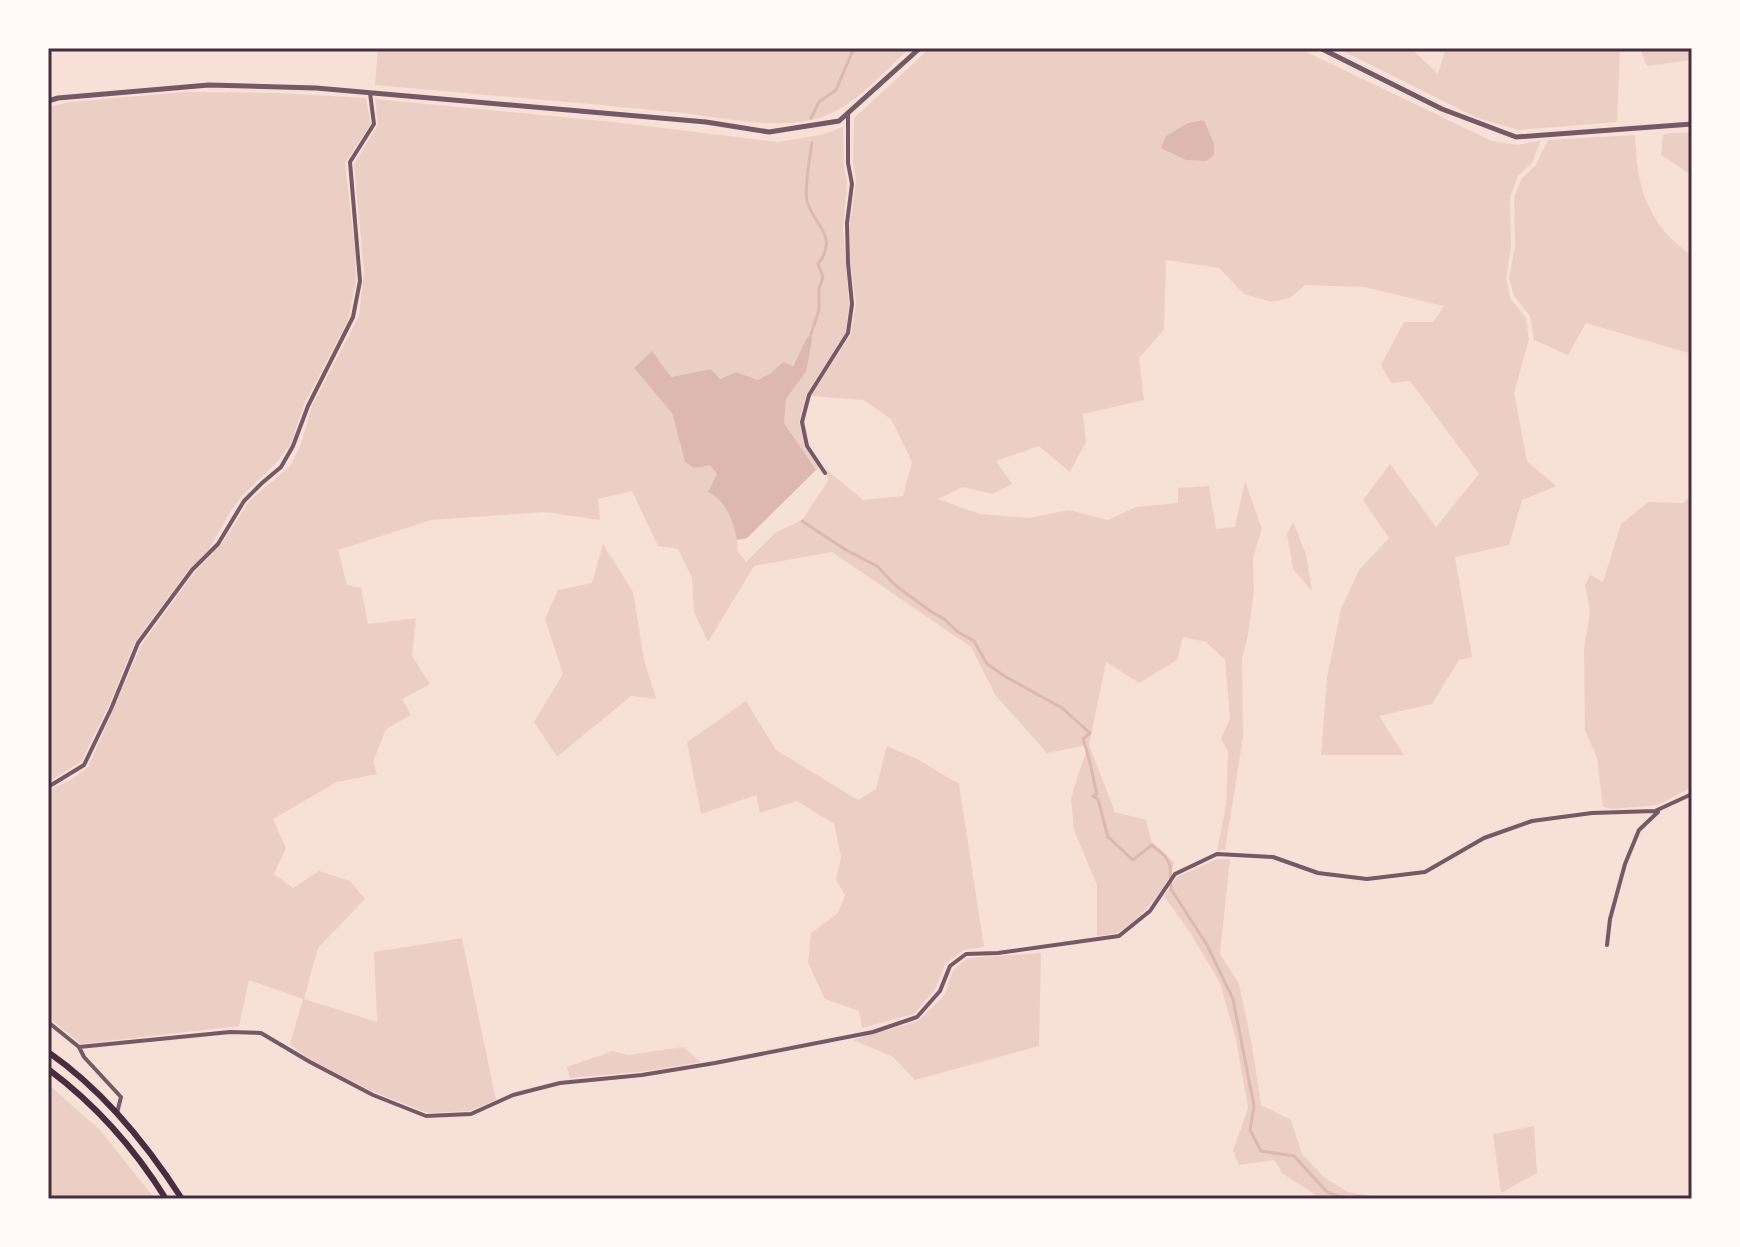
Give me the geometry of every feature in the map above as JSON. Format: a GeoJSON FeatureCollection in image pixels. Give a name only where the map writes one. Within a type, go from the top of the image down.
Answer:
{"type":"FeatureCollection","features":[{"type":"Feature","properties":{"kind":"main road"},"geometry":{"type":"LineString","coordinates":[[48,1052],[117,1113],[153,1155],[182,1199]]}},
{"type":"Feature","properties":{"kind":"main road"},"geometry":{"type":"LineString","coordinates":[[48,1069],[117,1132],[166,1199]]}},
{"type":"Feature","properties":{"kind":"street"},"geometry":{"type":"LineString","coordinates":[[48,101],[209,85],[316,88],[706,122],[769,132],[839,121],[920,48]]}},
{"type":"Feature","properties":{"kind":"street"},"geometry":{"type":"LineString","coordinates":[[1320,48],[1442,109],[1516,137],[1692,124]]}},
{"type":"Feature","properties":{"kind":"street"},"geometry":{"type":"LineString","coordinates":[[48,787],[84,765],[138,643],[192,570],[218,544],[244,501],[281,467],[353,317],[360,281],[350,162],[374,124],[370,93]]}},
{"type":"Feature","properties":{"kind":"street"},"geometry":{"type":"LineString","coordinates":[[825,473],[807,446],[802,422],[809,395],[848,333],[852,304],[847,223],[852,184],[848,163],[848,113]]}},
{"type":"Feature","properties":{"kind":"street"},"geometry":{"type":"LineString","coordinates":[[79,1047],[230,1032],[261,1033],[373,1095],[426,1116],[471,1114],[513,1095],[560,1083],[642,1075],[715,1063],[873,1032],[917,1017],[940,991],[950,966],[966,954],[1013,951],[1119,936],[1150,911],[1175,874],[1217,854],[1273,857],[1318,873],[1367,879],[1425,872],[1484,838],[1532,821],[1592,813],[1655,811],[1692,794]]}},
{"type":"Feature","properties":{"kind":"street"},"geometry":{"type":"LineString","coordinates":[[1607,945],[1610,919],[1625,864],[1639,830],[1662,807]]}},
{"type":"Feature","properties":{"kind":"street"},"geometry":{"type":"LineString","coordinates":[[48,1022],[79,1047],[84,1057],[121,1097],[117,1113]]}},
{"type":"Feature","properties":{"kind":"shaded area"},"geometry":{"type":"Polygon","coordinates":[[[378,48],[910,48],[868,88],[832,113],[803,122],[766,123],[375,85],[378,48]]]}},
{"type":"Feature","properties":{"kind":"shaded area"},"geometry":{"type":"Polygon","coordinates":[[[930,48],[1298,48],[1492,141],[1518,145],[1541,140],[1532,163],[1518,176],[1510,197],[1511,248],[1506,279],[1511,299],[1526,318],[1529,339],[1514,393],[1527,461],[1556,486],[1522,500],[1509,545],[1455,557],[1472,657],[1459,660],[1432,704],[1379,716],[1404,755],[1321,755],[1327,678],[1341,609],[1359,570],[1389,538],[1363,500],[1390,464],[1436,527],[1479,474],[1410,381],[1391,383],[1381,365],[1404,322],[1433,322],[1444,306],[1364,287],[1305,285],[1290,298],[1272,302],[1244,294],[1219,268],[1166,260],[1164,330],[1139,358],[1144,400],[1083,414],[1086,442],[1070,472],[1039,446],[996,461],[1012,484],[993,494],[963,487],[938,499],[980,514],[1029,518],[1069,510],[1108,520],[1136,507],[1178,503],[1178,488],[1209,486],[1216,529],[1235,527],[1245,481],[1262,529],[1253,557],[1254,592],[1242,658],[1243,737],[1225,850],[1217,851],[1226,805],[1228,751],[1221,739],[1230,718],[1225,660],[1206,642],[1183,637],[1177,660],[1139,683],[1106,662],[1089,745],[1115,812],[1146,820],[1151,841],[1174,862],[1160,891],[1124,929],[1097,936],[1097,885],[1074,830],[1071,798],[1088,745],[1047,753],[996,696],[971,647],[832,552],[754,566],[708,642],[694,612],[692,578],[678,549],[658,546],[632,491],[598,499],[600,520],[544,512],[431,520],[338,550],[347,585],[361,588],[368,624],[416,618],[412,656],[430,684],[402,699],[411,715],[386,729],[373,762],[377,774],[337,782],[273,819],[286,848],[274,874],[293,888],[319,871],[350,881],[365,899],[318,948],[304,999],[377,1022],[374,952],[462,938],[496,1100],[469,1111],[428,1113],[374,1092],[309,1059],[290,1044],[303,999],[249,980],[239,1026],[81,1044],[48,1017],[48,791],[88,767],[142,644],[194,573],[224,541],[249,501],[290,466],[301,444],[312,406],[359,316],[364,272],[354,164],[378,125],[375,99],[778,142],[820,135],[843,127],[847,183],[843,230],[849,304],[846,332],[806,395],[799,422],[805,447],[820,467],[816,470],[784,423],[786,399],[806,372],[806,339],[792,366],[783,362],[758,380],[736,372],[720,379],[711,369],[671,377],[634,368],[672,413],[685,462],[711,464],[717,474],[708,492],[727,509],[736,533],[737,550],[746,562],[775,533],[802,520],[828,481],[826,469],[863,500],[903,496],[912,462],[891,419],[863,400],[811,396],[851,334],[856,303],[850,260],[850,222],[856,183],[854,118],[930,48]]]}},
{"type":"Feature","properties":{"kind":"shaded area"},"geometry":{"type":"Polygon","coordinates":[[[1337,48],[1406,48],[1414,51],[1438,74],[1446,48],[1624,48],[1620,50],[1617,122],[1519,130],[1477,118],[1337,48]]]}},
{"type":"Feature","properties":{"kind":"shaded area"},"geometry":{"type":"Polygon","coordinates":[[[1640,48],[1692,48],[1692,60],[1647,66],[1640,48]]]}},
{"type":"Feature","properties":{"kind":"shaded area"},"geometry":{"type":"Polygon","coordinates":[[[185,92],[366,98],[371,124],[345,163],[356,280],[348,321],[304,404],[291,444],[242,496],[209,549],[186,573],[135,642],[81,762],[48,782],[48,107],[70,102],[185,92]]]}},
{"type":"Feature","properties":{"kind":"shaded area"},"geometry":{"type":"Polygon","coordinates":[[[1204,120],[1214,144],[1214,155],[1206,161],[1186,160],[1161,148],[1166,136],[1188,123],[1204,120]]]}},
{"type":"Feature","properties":{"kind":"shaded area"},"geometry":{"type":"Polygon","coordinates":[[[1692,132],[1692,175],[1661,155],[1663,134],[1692,132]]]}},
{"type":"Feature","properties":{"kind":"shaded area"},"geometry":{"type":"Polygon","coordinates":[[[1635,135],[1639,174],[1650,208],[1664,231],[1692,257],[1692,354],[1586,323],[1568,355],[1534,340],[1530,316],[1514,296],[1509,278],[1515,246],[1514,197],[1522,178],[1536,165],[1548,140],[1635,135]]]}},
{"type":"Feature","properties":{"kind":"shaded area"},"geometry":{"type":"Polygon","coordinates":[[[811,334],[806,372],[786,399],[784,423],[816,470],[747,538],[737,540],[728,512],[708,492],[717,474],[710,465],[694,468],[685,462],[672,413],[634,368],[652,351],[671,377],[711,369],[720,379],[736,372],[758,380],[783,362],[793,366],[811,334]]]}},
{"type":"Feature","properties":{"kind":"shaded area"},"geometry":{"type":"Polygon","coordinates":[[[1692,494],[1692,787],[1658,805],[1603,807],[1597,758],[1585,730],[1584,650],[1590,611],[1585,585],[1590,575],[1603,582],[1621,524],[1648,502],[1683,503],[1692,494]]]}},
{"type":"Feature","properties":{"kind":"shaded area"},"geometry":{"type":"Polygon","coordinates":[[[1293,522],[1306,554],[1312,591],[1293,569],[1287,534],[1293,522]]]}},
{"type":"Feature","properties":{"kind":"shaded area"},"geometry":{"type":"Polygon","coordinates":[[[603,544],[633,592],[644,660],[656,699],[631,696],[557,757],[534,722],[563,674],[545,619],[558,590],[592,583],[603,544]]]}},
{"type":"Feature","properties":{"kind":"shaded area"},"geometry":{"type":"Polygon","coordinates":[[[746,701],[776,750],[858,800],[876,789],[887,746],[917,759],[959,784],[984,947],[964,950],[945,964],[935,990],[914,1014],[862,1028],[859,1011],[825,999],[808,963],[811,933],[838,913],[845,895],[836,880],[841,857],[834,824],[797,801],[760,813],[756,795],[701,814],[687,742],[746,701]]]}},
{"type":"Feature","properties":{"kind":"shaded area"},"geometry":{"type":"Polygon","coordinates":[[[1217,859],[1230,859],[1220,954],[1239,984],[1261,1105],[1291,1120],[1302,1154],[1326,1179],[1348,1192],[1375,1199],[1322,1199],[1283,1174],[1274,1160],[1239,1165],[1233,1151],[1248,1108],[1236,1039],[1220,983],[1164,896],[1177,877],[1217,859]]]}},
{"type":"Feature","properties":{"kind":"shaded area"},"geometry":{"type":"Polygon","coordinates":[[[1041,953],[1039,1046],[915,1080],[893,1057],[853,1040],[918,1021],[944,996],[953,970],[967,958],[1041,953]]]}},
{"type":"Feature","properties":{"kind":"shaded area"},"geometry":{"type":"Polygon","coordinates":[[[683,1047],[701,1062],[639,1072],[570,1078],[567,1067],[613,1051],[628,1055],[683,1047]]]}},
{"type":"Feature","properties":{"kind":"shaded area"},"geometry":{"type":"Polygon","coordinates":[[[48,1084],[100,1130],[155,1199],[48,1199],[48,1084]]]}},
{"type":"Feature","properties":{"kind":"shaded area"},"geometry":{"type":"Polygon","coordinates":[[[1534,1126],[1537,1173],[1501,1193],[1493,1134],[1534,1126]]]}},
{"type":"Feature","properties":{"kind":"waterway"},"geometry":{"type":"LineString","coordinates":[[811,118],[819,102],[836,90],[854,48]]}},
{"type":"Feature","properties":{"kind":"waterway"},"geometry":{"type":"LineString","coordinates":[[811,334],[819,310],[819,289],[823,277],[818,264],[826,246],[826,238],[806,196],[812,143]]}},
{"type":"Feature","properties":{"kind":"waterway"},"geometry":{"type":"LineString","coordinates":[[802,521],[877,566],[895,585],[974,641],[987,664],[1062,708],[1090,733],[1083,739],[1097,794],[1093,796],[1098,799],[1108,837],[1133,860],[1152,845],[1165,856],[1170,865],[1171,889],[1207,945],[1233,999],[1254,1106],[1250,1130],[1261,1151],[1294,1156],[1327,1192],[1346,1199]]}}]}
